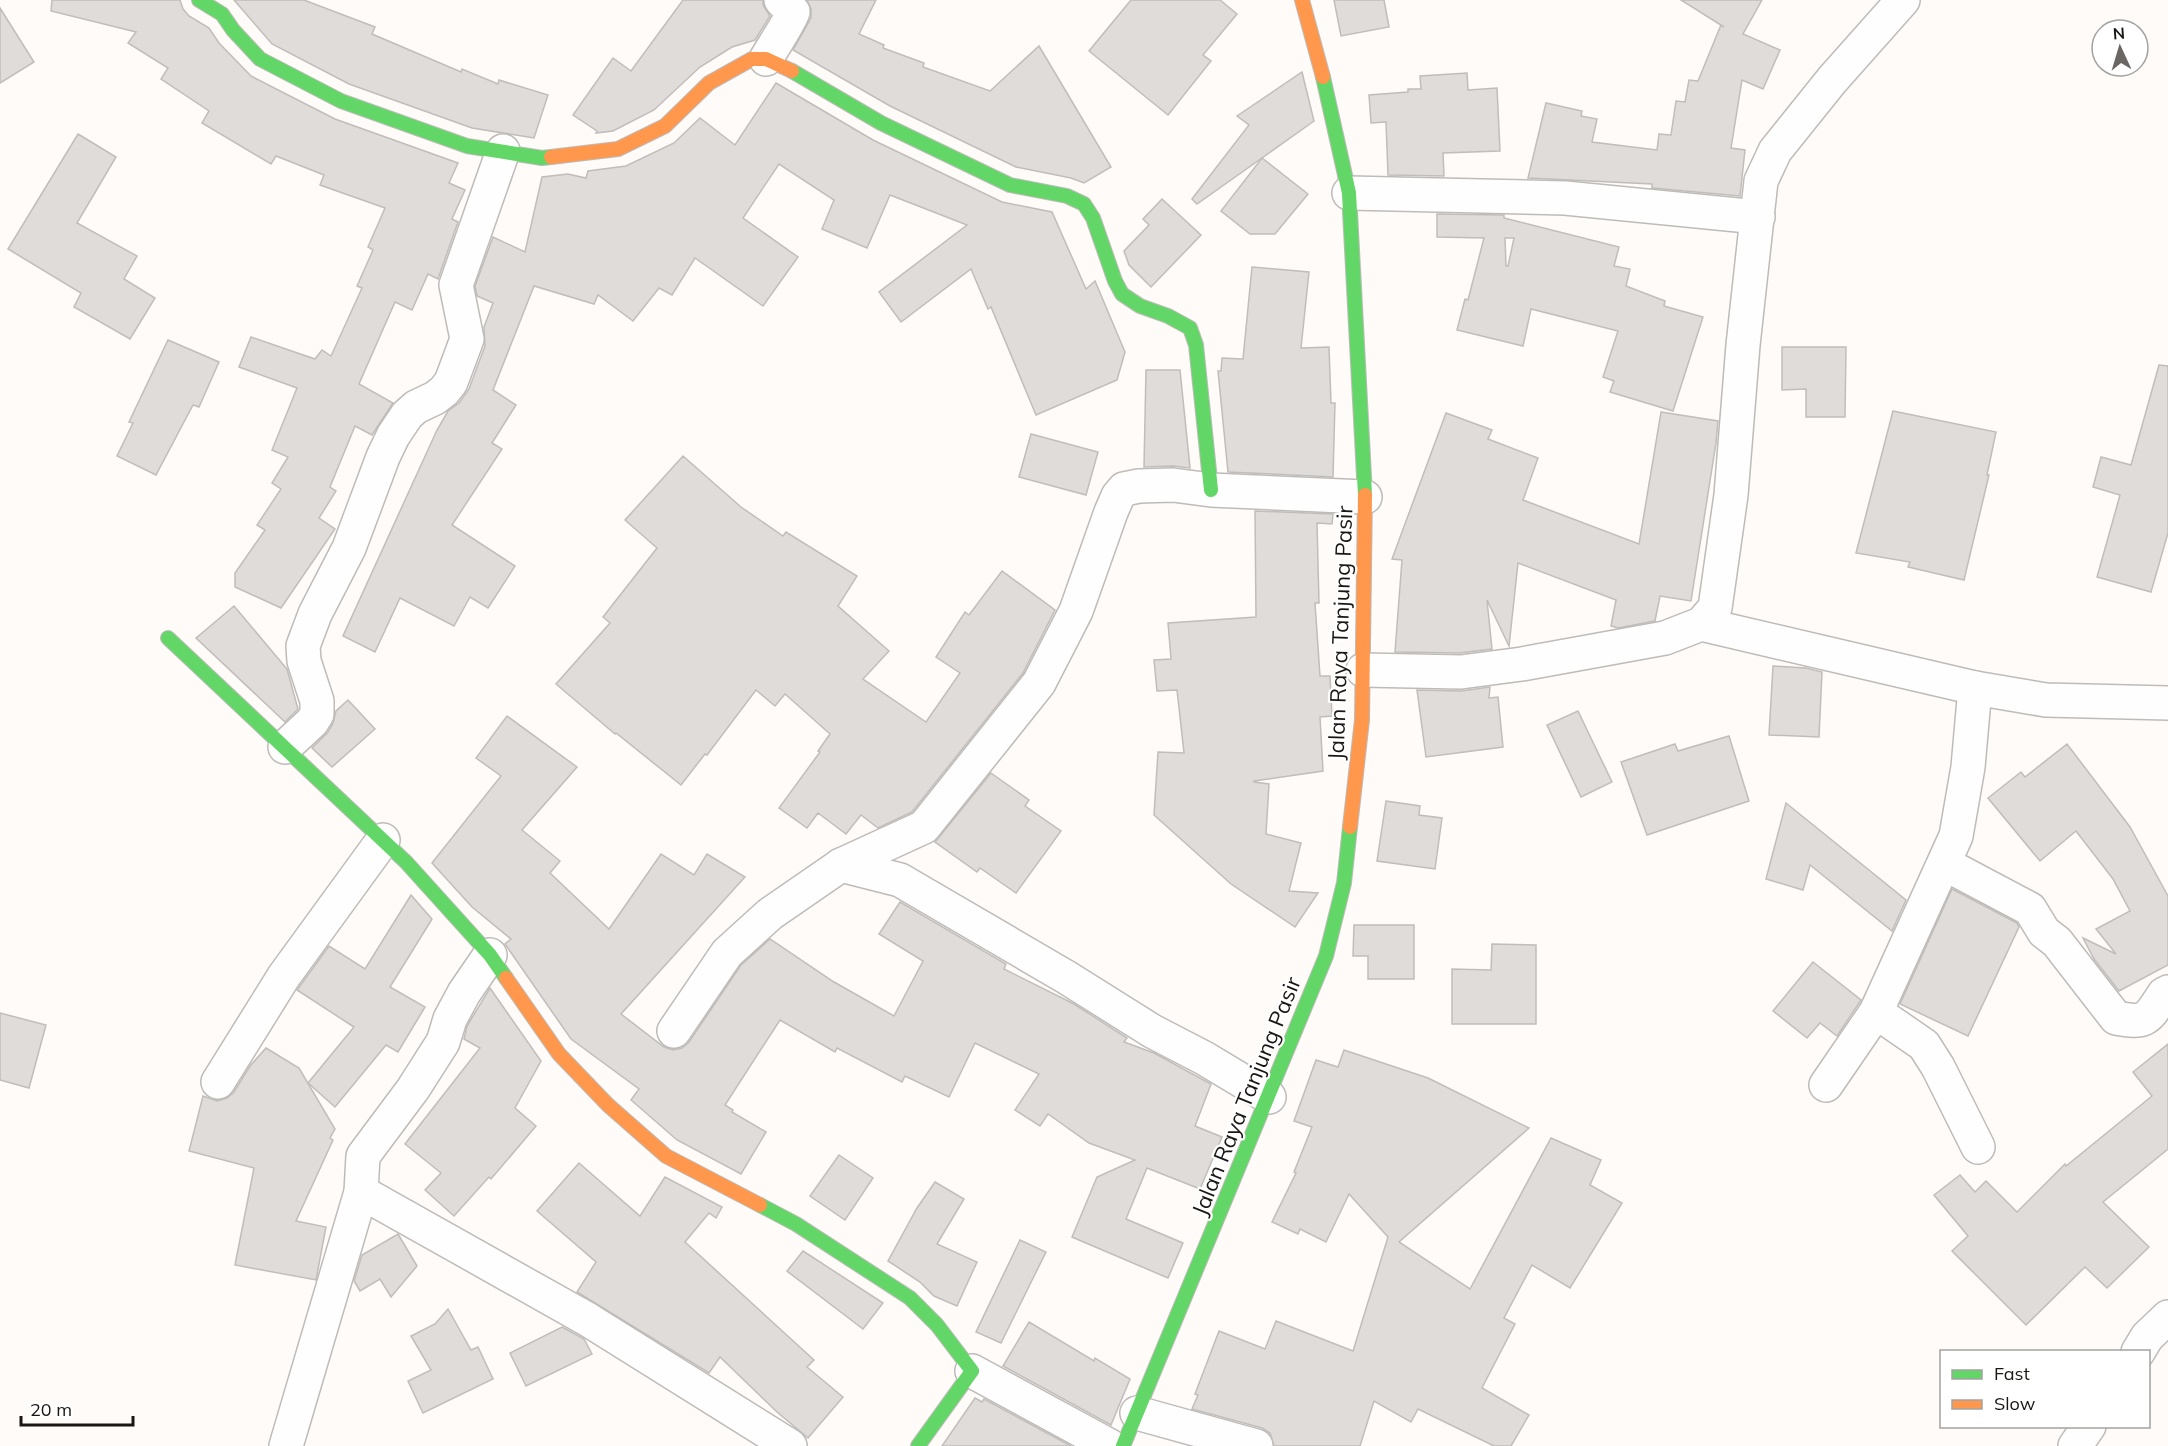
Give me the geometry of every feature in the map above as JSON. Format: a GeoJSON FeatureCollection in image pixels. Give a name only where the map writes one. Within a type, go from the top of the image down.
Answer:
{"type":"FeatureCollection","features":[{"type":"Feature","properties":{"kind":"street"},"geometry":{"type":"LineString","coordinates":[[199,0],[222,14],[233,30],[260,59],[341,101],[467,146],[542,158],[618,149],[665,126],[709,84],[752,59],[766,59],[782,65],[881,123],[1010,185],[1066,196],[1084,204],[1093,218],[1122,294],[1140,306],[1168,316],[1190,328],[1196,345],[1211,490]]}},
{"type":"Feature","properties":{"kind":"street"},"geometry":{"type":"LineString","coordinates":[[766,59],[782,30],[793,16],[793,12],[781,0]]}},
{"type":"Feature","properties":{"kind":"street","name":"Jalan Raya Tanjung Pasir"},"geometry":{"type":"LineString","coordinates":[[1123,1446],[1326,956],[1344,883],[1362,720],[1365,497],[1349,192],[1325,85],[1302,0]]}},
{"type":"Feature","properties":{"kind":"street"},"geometry":{"type":"LineString","coordinates":[[1363,670],[1461,672],[1522,664],[1665,638],[1701,624],[1715,608],[1731,495],[1743,345],[1761,181],[1774,151],[1832,80],[1903,0]]}},
{"type":"Feature","properties":{"kind":"street"},"geometry":{"type":"LineString","coordinates":[[285,747],[312,722],[317,714],[317,701],[304,661],[303,646],[315,614],[349,548],[383,458],[393,436],[408,415],[416,407],[435,398],[451,382],[467,339],[456,285],[503,152]]}},
{"type":"Feature","properties":{"kind":"street"},"geometry":{"type":"LineString","coordinates":[[1349,192],[1565,198],[1758,218]]}},
{"type":"Feature","properties":{"kind":"street"},"geometry":{"type":"LineString","coordinates":[[674,1031],[727,953],[770,914],[841,865],[924,827],[1039,683],[1076,611],[1111,512],[1124,489],[1138,486],[1173,485],[1211,490],[1365,497]]}},
{"type":"Feature","properties":{"kind":"street"},"geometry":{"type":"LineString","coordinates":[[1701,624],[1975,688],[2046,700],[2168,703]]}},
{"type":"Feature","properties":{"kind":"street"},"geometry":{"type":"LineString","coordinates":[[168,638],[406,862],[490,955],[559,1054],[608,1105],[666,1156],[796,1224],[910,1298],[937,1325],[972,1371],[1110,1446]]}},
{"type":"Feature","properties":{"kind":"street"},"geometry":{"type":"LineString","coordinates":[[1826,1085],[1876,1012],[1956,836],[1968,767],[1975,688]]}},
{"type":"Feature","properties":{"kind":"street"},"geometry":{"type":"LineString","coordinates":[[218,1082],[284,976],[383,840]]}},
{"type":"Feature","properties":{"kind":"street"},"geometry":{"type":"LineString","coordinates":[[1945,864],[2030,909],[2044,932],[2057,942],[2116,1018],[2135,1022],[2148,1018],[2164,994],[2168,992]]}},
{"type":"Feature","properties":{"kind":"street"},"geometry":{"type":"LineString","coordinates":[[841,865],[900,880],[1066,977],[1152,1031],[1204,1058],[1269,1097]]}},
{"type":"Feature","properties":{"kind":"street"},"geometry":{"type":"LineString","coordinates":[[286,1446],[361,1192],[363,1155],[413,1089],[443,1042],[450,1019],[464,993],[490,955]]}},
{"type":"Feature","properties":{"kind":"street"},"geometry":{"type":"LineString","coordinates":[[1876,1012],[1924,1045],[1938,1066],[1978,1147]]}},
{"type":"Feature","properties":{"kind":"street"},"geometry":{"type":"LineString","coordinates":[[361,1192],[587,1319],[790,1446]]}},
{"type":"Feature","properties":{"kind":"street"},"geometry":{"type":"LineString","coordinates":[[2139,1350],[2147,1337],[2168,1317]]}},
{"type":"Feature","properties":{"kind":"street"},"geometry":{"type":"LineString","coordinates":[[918,1446],[972,1371]]}},
{"type":"Feature","properties":{"kind":"street"},"geometry":{"type":"LineString","coordinates":[[1137,1413],[1257,1446]]}},
{"type":"Feature","properties":{"kind":"building"},"geometry":{"type":"Polygon","coordinates":[[[52,0],[180,0],[189,16],[209,28],[219,43],[251,76],[335,119],[458,163],[449,183],[465,190],[452,219],[458,222],[438,279],[428,274],[412,310],[395,302],[359,384],[393,403],[372,435],[355,426],[330,487],[336,491],[319,518],[335,529],[281,608],[235,587],[235,573],[265,530],[257,525],[281,489],[272,483],[288,457],[272,450],[297,388],[239,367],[251,337],[315,359],[322,350],[331,356],[362,288],[357,286],[373,250],[368,247],[385,208],[320,185],[324,175],[276,156],[271,164],[202,123],[209,111],[161,79],[168,68],[128,43],[136,32],[51,11],[52,0]]]}},
{"type":"Feature","properties":{"kind":"building"},"geometry":{"type":"Polygon","coordinates":[[[234,0],[304,0],[375,27],[372,34],[461,72],[462,69],[498,84],[499,80],[548,95],[534,138],[472,128],[349,84],[272,44],[234,0]]]}},
{"type":"Feature","properties":{"kind":"building"},"geometry":{"type":"Polygon","coordinates":[[[683,0],[763,0],[763,5],[770,16],[755,40],[732,47],[700,67],[654,110],[613,131],[596,133],[597,131],[573,115],[613,58],[631,71],[683,0]]]}},
{"type":"Feature","properties":{"kind":"building"},"geometry":{"type":"Polygon","coordinates":[[[807,0],[876,0],[859,34],[884,45],[883,48],[924,63],[923,67],[990,91],[1039,46],[1111,167],[1084,183],[1071,178],[1016,167],[890,106],[793,50],[811,18],[811,9],[807,0]]]}},
{"type":"Feature","properties":{"kind":"building"},"geometry":{"type":"Polygon","coordinates":[[[1131,0],[1220,0],[1237,14],[1203,55],[1211,61],[1168,115],[1089,51],[1131,0]]]}},
{"type":"Feature","properties":{"kind":"building"},"geometry":{"type":"Polygon","coordinates":[[[1334,0],[1384,0],[1389,27],[1341,36],[1334,0]]]}},
{"type":"Feature","properties":{"kind":"building"},"geometry":{"type":"Polygon","coordinates":[[[1681,0],[1762,0],[1743,34],[1780,50],[1763,89],[1742,80],[1731,148],[1745,150],[1740,196],[1652,188],[1652,184],[1528,178],[1546,103],[1582,111],[1581,116],[1597,119],[1592,142],[1657,150],[1659,134],[1671,135],[1676,101],[1685,102],[1689,80],[1698,81],[1721,25],[1681,0]]]}},
{"type":"Feature","properties":{"kind":"building"},"geometry":{"type":"Polygon","coordinates":[[[0,8],[34,62],[0,83],[0,8]]]}},
{"type":"Feature","properties":{"kind":"building"},"geometry":{"type":"Polygon","coordinates":[[[1302,72],[1314,121],[1197,204],[1192,199],[1249,125],[1237,116],[1302,72]]]}},
{"type":"Feature","properties":{"kind":"building"},"geometry":{"type":"Polygon","coordinates":[[[1467,73],[1468,90],[1497,88],[1500,151],[1443,153],[1444,176],[1388,175],[1386,122],[1371,123],[1369,95],[1421,89],[1420,76],[1467,73]]]}},
{"type":"Feature","properties":{"kind":"building"},"geometry":{"type":"Polygon","coordinates":[[[776,83],[873,140],[1002,202],[1052,212],[1086,289],[1095,281],[1125,352],[1117,380],[1036,415],[991,307],[988,309],[971,269],[901,322],[879,292],[967,225],[890,195],[867,248],[822,229],[834,200],[779,164],[743,218],[798,257],[763,306],[695,258],[672,295],[659,288],[633,321],[598,295],[594,304],[534,286],[493,390],[516,405],[492,443],[502,449],[452,525],[515,566],[488,608],[470,597],[454,626],[400,598],[375,652],[343,636],[437,430],[448,411],[459,403],[469,389],[485,346],[484,327],[493,303],[477,296],[475,286],[493,237],[525,252],[542,177],[568,174],[586,178],[588,171],[626,166],[674,143],[700,118],[735,145],[776,83]]]}},
{"type":"Feature","properties":{"kind":"building"},"geometry":{"type":"Polygon","coordinates":[[[78,134],[116,157],[77,223],[137,256],[124,279],[155,298],[130,339],[74,307],[81,293],[8,249],[78,134]]]}},
{"type":"Feature","properties":{"kind":"building"},"geometry":{"type":"Polygon","coordinates":[[[1262,158],[1308,194],[1275,234],[1250,234],[1221,211],[1262,158]]]}},
{"type":"Feature","properties":{"kind":"building"},"geometry":{"type":"Polygon","coordinates":[[[1162,199],[1201,235],[1151,287],[1129,265],[1124,251],[1149,225],[1143,219],[1162,199]]]}},
{"type":"Feature","properties":{"kind":"building"},"geometry":{"type":"Polygon","coordinates":[[[1437,214],[1504,215],[1504,218],[1619,247],[1614,266],[1630,269],[1626,286],[1665,301],[1664,306],[1703,317],[1673,411],[1610,392],[1614,381],[1603,377],[1618,331],[1531,309],[1523,346],[1457,330],[1465,299],[1468,300],[1484,238],[1437,237],[1437,214]],[[1505,238],[1506,266],[1508,266],[1514,238],[1505,238]]]}},
{"type":"Feature","properties":{"kind":"building"},"geometry":{"type":"Polygon","coordinates":[[[1252,267],[1309,272],[1301,348],[1329,347],[1331,403],[1335,403],[1333,477],[1228,472],[1218,371],[1221,371],[1222,358],[1243,359],[1252,267]]]}},
{"type":"Feature","properties":{"kind":"building"},"geometry":{"type":"Polygon","coordinates":[[[168,340],[219,362],[199,407],[193,405],[156,475],[117,456],[133,423],[129,422],[168,340]]]}},
{"type":"Feature","properties":{"kind":"building"},"geometry":{"type":"Polygon","coordinates":[[[1782,347],[1846,347],[1845,417],[1806,417],[1806,389],[1782,390],[1782,347]]]}},
{"type":"Feature","properties":{"kind":"building"},"geometry":{"type":"Polygon","coordinates":[[[2159,365],[2168,366],[2168,533],[2151,592],[2097,577],[2120,495],[2093,487],[2101,457],[2131,465],[2159,365]]]}},
{"type":"Feature","properties":{"kind":"building"},"geometry":{"type":"Polygon","coordinates":[[[1146,370],[1180,370],[1190,468],[1144,467],[1146,370]]]}},
{"type":"Feature","properties":{"kind":"building"},"geometry":{"type":"Polygon","coordinates":[[[1893,411],[1996,432],[1987,475],[1989,475],[1964,580],[1908,567],[1910,562],[1856,553],[1893,411]]]}},
{"type":"Feature","properties":{"kind":"building"},"geometry":{"type":"Polygon","coordinates":[[[1661,412],[1718,421],[1691,601],[1660,596],[1655,621],[1618,628],[1611,626],[1616,600],[1518,563],[1509,646],[1487,600],[1492,649],[1460,653],[1395,652],[1402,560],[1392,559],[1446,413],[1492,430],[1488,439],[1538,458],[1523,500],[1639,544],[1661,412]]]}},
{"type":"Feature","properties":{"kind":"building"},"geometry":{"type":"Polygon","coordinates":[[[1031,434],[1098,452],[1086,495],[1019,477],[1031,434]]]}},
{"type":"Feature","properties":{"kind":"building"},"geometry":{"type":"Polygon","coordinates":[[[683,456],[741,507],[783,536],[786,532],[857,576],[838,606],[889,651],[863,679],[926,722],[960,673],[936,657],[965,612],[969,615],[1002,571],[1055,610],[1023,673],[912,812],[878,828],[861,815],[846,834],[818,813],[807,828],[779,808],[820,752],[818,751],[830,734],[785,694],[775,706],[756,690],[707,755],[705,754],[681,785],[615,734],[556,684],[610,623],[603,617],[657,548],[625,520],[683,456]]]}},
{"type":"Feature","properties":{"kind":"building"},"geometry":{"type":"Polygon","coordinates":[[[1255,511],[1333,514],[1332,524],[1317,523],[1319,603],[1315,603],[1320,676],[1330,676],[1332,716],[1320,717],[1323,771],[1254,781],[1269,784],[1266,834],[1301,843],[1289,891],[1318,893],[1295,927],[1231,884],[1154,815],[1158,752],[1184,753],[1177,690],[1157,691],[1154,660],[1171,659],[1168,623],[1256,617],[1255,511]]]}},
{"type":"Feature","properties":{"kind":"building"},"geometry":{"type":"Polygon","coordinates":[[[234,606],[287,669],[298,709],[285,722],[196,638],[234,606]]]}},
{"type":"Feature","properties":{"kind":"building"},"geometry":{"type":"Polygon","coordinates":[[[1773,666],[1806,668],[1822,672],[1819,737],[1769,735],[1773,666]]]}},
{"type":"Feature","properties":{"kind":"building"},"geometry":{"type":"Polygon","coordinates":[[[1490,687],[1489,698],[1498,697],[1503,747],[1426,757],[1417,690],[1461,691],[1490,687]]]}},
{"type":"Feature","properties":{"kind":"building"},"geometry":{"type":"Polygon","coordinates":[[[348,700],[375,729],[332,767],[312,748],[328,732],[336,711],[348,700]]]}},
{"type":"Feature","properties":{"kind":"building"},"geometry":{"type":"Polygon","coordinates":[[[1578,711],[1612,782],[1581,797],[1547,725],[1578,711]]]}},
{"type":"Feature","properties":{"kind":"building"},"geometry":{"type":"Polygon","coordinates":[[[507,716],[577,767],[522,830],[560,861],[550,873],[609,929],[661,854],[694,875],[707,854],[745,877],[621,1014],[664,1047],[673,1050],[682,1048],[689,1042],[741,965],[770,939],[834,982],[894,1016],[923,961],[879,934],[900,902],[1006,964],[1004,969],[1074,1004],[1127,1038],[1124,1042],[1154,1053],[1211,1084],[1195,1126],[1222,1137],[1200,1189],[1147,1168],[1126,1219],[1183,1243],[1168,1278],[1072,1237],[1097,1177],[1135,1160],[1089,1143],[1048,1114],[1040,1126],[1015,1110],[1039,1074],[975,1043],[949,1097],[905,1076],[902,1082],[837,1048],[835,1052],[780,1020],[725,1105],[733,1110],[732,1112],[766,1132],[741,1174],[677,1140],[631,1100],[639,1089],[571,1039],[505,944],[511,939],[472,907],[432,863],[501,776],[476,758],[507,716]]]}},
{"type":"Feature","properties":{"kind":"building"},"geometry":{"type":"Polygon","coordinates":[[[1729,736],[1749,801],[1647,835],[1621,762],[1675,744],[1678,751],[1729,736]]]}},
{"type":"Feature","properties":{"kind":"building"},"geometry":{"type":"Polygon","coordinates":[[[2067,744],[2130,827],[2168,896],[2168,965],[2119,991],[2094,959],[2083,938],[2116,954],[2096,929],[2130,911],[2113,879],[2076,831],[2040,861],[1988,798],[2021,772],[2025,777],[2067,744]]]}},
{"type":"Feature","properties":{"kind":"building"},"geometry":{"type":"Polygon","coordinates":[[[991,773],[1029,800],[1025,806],[1061,831],[1016,893],[980,868],[977,872],[935,842],[991,773]]]}},
{"type":"Feature","properties":{"kind":"building"},"geometry":{"type":"Polygon","coordinates":[[[1386,801],[1420,806],[1419,815],[1442,818],[1435,869],[1377,861],[1386,801]]]}},
{"type":"Feature","properties":{"kind":"building"},"geometry":{"type":"Polygon","coordinates":[[[1786,803],[1906,900],[1892,931],[1810,865],[1803,890],[1766,879],[1786,803]]]}},
{"type":"Feature","properties":{"kind":"building"},"geometry":{"type":"Polygon","coordinates":[[[1952,889],[2017,923],[2019,927],[1968,1036],[1900,1004],[1952,889]]]}},
{"type":"Feature","properties":{"kind":"building"},"geometry":{"type":"Polygon","coordinates":[[[411,895],[432,919],[390,987],[425,1007],[398,1052],[386,1045],[335,1107],[308,1083],[354,1027],[297,990],[329,946],[365,969],[411,895]]]}},
{"type":"Feature","properties":{"kind":"building"},"geometry":{"type":"Polygon","coordinates":[[[1354,925],[1414,925],[1414,979],[1368,979],[1368,956],[1353,956],[1354,925]]]}},
{"type":"Feature","properties":{"kind":"building"},"geometry":{"type":"Polygon","coordinates":[[[1492,944],[1536,945],[1536,1024],[1452,1024],[1452,969],[1491,970],[1492,944]]]}},
{"type":"Feature","properties":{"kind":"building"},"geometry":{"type":"Polygon","coordinates":[[[1813,962],[1861,1000],[1837,1036],[1820,1023],[1807,1038],[1773,1011],[1813,962]]]}},
{"type":"Feature","properties":{"kind":"building"},"geometry":{"type":"Polygon","coordinates":[[[490,988],[541,1061],[515,1108],[536,1126],[491,1179],[489,1177],[454,1216],[425,1190],[441,1173],[405,1144],[480,1048],[464,1039],[467,1026],[490,988]]]}},
{"type":"Feature","properties":{"kind":"building"},"geometry":{"type":"Polygon","coordinates":[[[0,1013],[46,1025],[29,1088],[0,1080],[0,1013]]]}},
{"type":"Feature","properties":{"kind":"building"},"geometry":{"type":"Polygon","coordinates":[[[2168,1044],[2168,1149],[2103,1202],[2149,1247],[2107,1288],[2085,1267],[2026,1325],[1952,1251],[1968,1236],[1934,1195],[1960,1175],[1975,1192],[1986,1181],[2017,1212],[2065,1164],[2066,1166],[2152,1096],[2133,1072],[2168,1044]]]}},
{"type":"Feature","properties":{"kind":"building"},"geometry":{"type":"Polygon","coordinates":[[[266,1048],[299,1068],[335,1129],[330,1138],[333,1140],[296,1221],[326,1227],[316,1280],[235,1265],[254,1168],[189,1151],[203,1096],[217,1101],[227,1098],[234,1092],[250,1066],[266,1048]]]}},
{"type":"Feature","properties":{"kind":"building"},"geometry":{"type":"Polygon","coordinates":[[[1344,1050],[1428,1078],[1529,1128],[1399,1242],[1470,1289],[1551,1138],[1601,1160],[1590,1185],[1622,1203],[1570,1288],[1532,1265],[1504,1318],[1515,1324],[1482,1388],[1529,1415],[1511,1446],[1494,1446],[1418,1409],[1411,1422],[1374,1401],[1360,1446],[1274,1446],[1270,1433],[1262,1428],[1192,1409],[1198,1395],[1195,1394],[1219,1331],[1265,1349],[1276,1321],[1353,1351],[1388,1237],[1349,1194],[1326,1242],[1300,1229],[1298,1234],[1272,1222],[1296,1173],[1294,1172],[1312,1127],[1294,1121],[1316,1060],[1338,1067],[1344,1050]]]}},
{"type":"Feature","properties":{"kind":"building"},"geometry":{"type":"Polygon","coordinates":[[[839,1155],[873,1178],[845,1220],[810,1196],[839,1155]]]}},
{"type":"Feature","properties":{"kind":"building"},"geometry":{"type":"Polygon","coordinates":[[[579,1163],[640,1216],[665,1177],[722,1207],[716,1218],[709,1213],[685,1242],[814,1360],[807,1367],[843,1397],[808,1438],[777,1412],[720,1357],[709,1373],[577,1292],[596,1262],[537,1211],[579,1163]]]}},
{"type":"Feature","properties":{"kind":"building"},"geometry":{"type":"Polygon","coordinates":[[[935,1182],[964,1199],[937,1244],[977,1262],[957,1306],[934,1296],[920,1282],[888,1261],[917,1208],[935,1182]]]}},
{"type":"Feature","properties":{"kind":"building"},"geometry":{"type":"Polygon","coordinates":[[[398,1234],[417,1266],[391,1297],[380,1279],[360,1291],[354,1281],[362,1255],[398,1234]]]}},
{"type":"Feature","properties":{"kind":"building"},"geometry":{"type":"Polygon","coordinates":[[[1020,1240],[1046,1252],[1001,1343],[976,1332],[1020,1240]]]}},
{"type":"Feature","properties":{"kind":"building"},"geometry":{"type":"Polygon","coordinates":[[[803,1251],[883,1303],[863,1329],[787,1271],[803,1251]]]}},
{"type":"Feature","properties":{"kind":"building"},"geometry":{"type":"Polygon","coordinates":[[[448,1309],[471,1350],[478,1347],[493,1379],[423,1413],[408,1381],[431,1370],[411,1336],[435,1324],[448,1309]]]}},
{"type":"Feature","properties":{"kind":"building"},"geometry":{"type":"Polygon","coordinates":[[[1029,1322],[1094,1361],[1095,1358],[1130,1379],[1111,1425],[1003,1366],[1029,1322]]]}},
{"type":"Feature","properties":{"kind":"building"},"geometry":{"type":"Polygon","coordinates":[[[562,1327],[584,1339],[592,1354],[526,1386],[510,1353],[562,1327]]]}},
{"type":"Feature","properties":{"kind":"building"},"geometry":{"type":"Polygon","coordinates":[[[975,1398],[982,1402],[984,1399],[1071,1446],[942,1446],[975,1398]]]}},
{"type":"Feature","properties":{"kind":"traffic: fast"},"geometry":{"type":"LineString","coordinates":[[199,0],[222,14],[233,30],[260,59],[341,101],[467,146],[542,158],[551,157]]}},
{"type":"Feature","properties":{"kind":"traffic: fast"},"geometry":{"type":"LineString","coordinates":[[792,71],[881,123],[1010,185],[1067,196],[1084,204],[1093,218],[1115,281],[1122,294],[1140,306],[1168,316],[1190,328],[1196,345],[1211,490]]}},
{"type":"Feature","properties":{"kind":"traffic: fast"},"geometry":{"type":"LineString","coordinates":[[1323,77],[1349,193],[1365,495]]}},
{"type":"Feature","properties":{"kind":"traffic: fast"},"geometry":{"type":"LineString","coordinates":[[168,638],[406,862],[490,955],[506,978]]}},
{"type":"Feature","properties":{"kind":"traffic: fast"},"geometry":{"type":"LineString","coordinates":[[1123,1446],[1326,956],[1344,883],[1350,827]]}},
{"type":"Feature","properties":{"kind":"traffic: fast"},"geometry":{"type":"LineString","coordinates":[[760,1205],[796,1224],[910,1298],[937,1325],[972,1371],[918,1446]]}},
{"type":"Feature","properties":{"kind":"traffic: slow"},"geometry":{"type":"LineString","coordinates":[[1302,0],[1323,77]]}},
{"type":"Feature","properties":{"kind":"traffic: slow"},"geometry":{"type":"LineString","coordinates":[[551,157],[618,149],[665,126],[709,83],[752,59],[766,59],[792,71]]}},
{"type":"Feature","properties":{"kind":"traffic: slow"},"geometry":{"type":"LineString","coordinates":[[1350,827],[1362,720],[1365,495]]}},
{"type":"Feature","properties":{"kind":"traffic: slow"},"geometry":{"type":"LineString","coordinates":[[506,978],[559,1054],[608,1105],[666,1156],[760,1205]]}}]}
